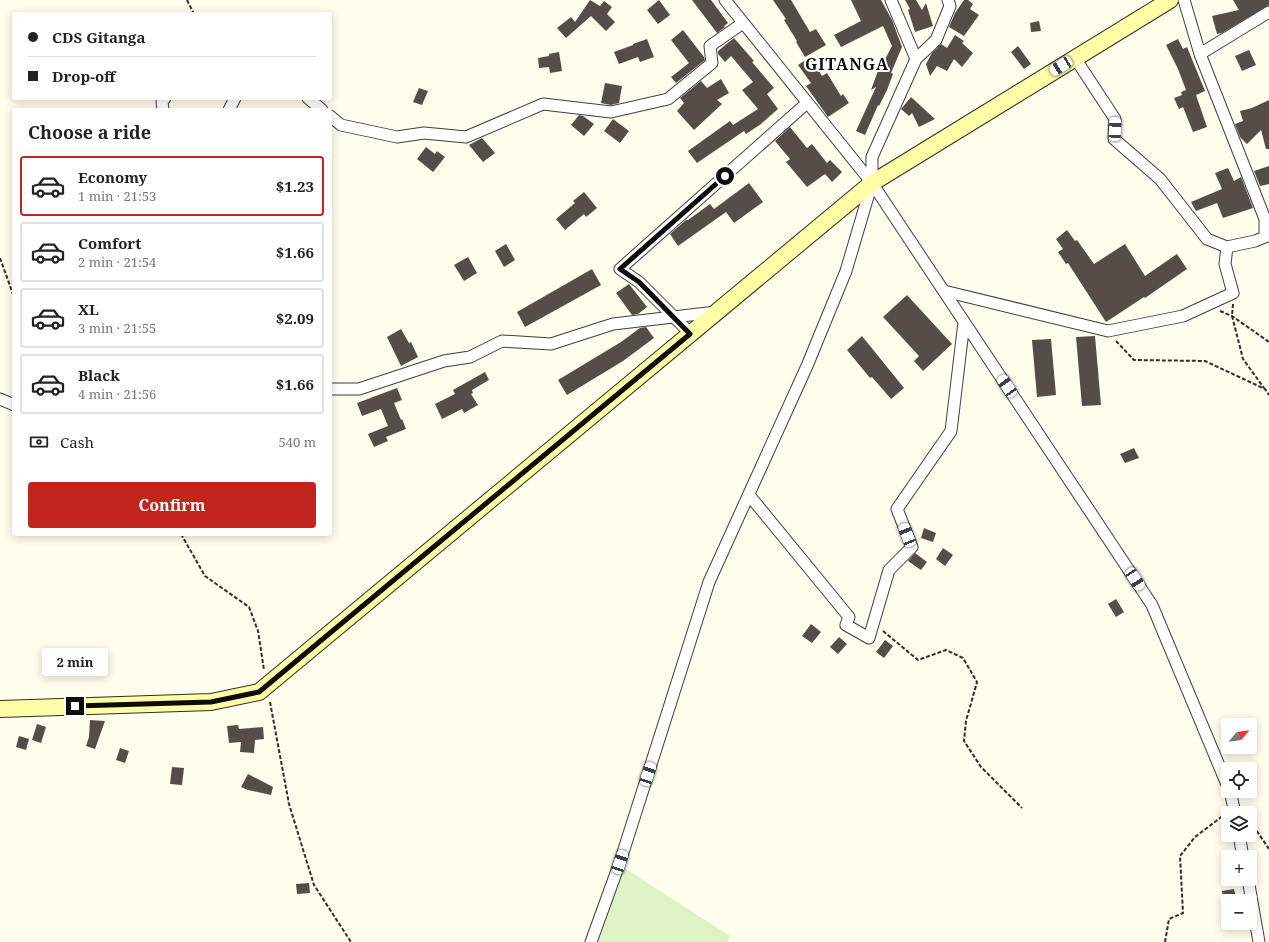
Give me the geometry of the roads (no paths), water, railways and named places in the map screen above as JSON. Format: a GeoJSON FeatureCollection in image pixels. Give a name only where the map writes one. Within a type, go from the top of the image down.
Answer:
{"type":"FeatureCollection","features":[{"type":"Feature","properties":{"kind":"main road"},"geometry":{"type":"LineString","coordinates":[[0,709],[211,702],[259,692],[872,183],[1170,0]]}},
{"type":"Feature","properties":{"kind":"street"},"geometry":{"type":"LineString","coordinates":[[725,0],[872,183],[1152,605],[1221,770]]}},
{"type":"Feature","properties":{"kind":"street"},"geometry":{"type":"LineString","coordinates":[[891,0],[916,59]]}},
{"type":"Feature","properties":{"kind":"street"},"geometry":{"type":"LineString","coordinates":[[591,942],[620,862],[709,582],[807,366],[846,271],[872,183],[872,157],[916,59],[936,40],[950,6],[948,0]]}},
{"type":"Feature","properties":{"kind":"street"},"geometry":{"type":"LineString","coordinates":[[1075,58],[1115,119],[1114,139],[1160,179],[1207,239],[1227,247],[1256,241],[1265,237],[1265,219],[1200,54],[1184,0]]}},
{"type":"Feature","properties":{"kind":"street"},"geometry":{"type":"LineString","coordinates":[[1200,54],[1269,12]]}},
{"type":"Feature","properties":{"kind":"street"},"geometry":{"type":"LineString","coordinates":[[332,118],[341,125],[397,137],[424,133],[466,137],[543,104],[611,112],[668,99],[712,63],[710,46],[742,23]]}},
{"type":"Feature","properties":{"kind":"street"},"geometry":{"type":"LineString","coordinates":[[310,100],[320,108]]}},
{"type":"Feature","properties":{"kind":"street"},"geometry":{"type":"LineString","coordinates":[[690,334],[639,282],[620,269],[807,103]]}},
{"type":"Feature","properties":{"kind":"street"},"geometry":{"type":"LineString","coordinates":[[944,291],[1108,331],[1183,316],[1233,293],[1225,264],[1227,247]]}},
{"type":"Feature","properties":{"kind":"street"},"geometry":{"type":"LineString","coordinates":[[332,389],[359,389],[444,361],[470,358],[502,341],[552,344],[613,324],[716,312]]}},
{"type":"Feature","properties":{"kind":"street"},"geometry":{"type":"LineString","coordinates":[[749,495],[849,617],[846,625],[869,638],[889,570],[912,547],[897,509],[951,431],[964,322]]}},
{"type":"Feature","properties":{"kind":"street"},"geometry":{"type":"LineString","coordinates":[[0,399],[12,404]]}},
{"type":"Feature","properties":{"kind":"street"},"geometry":{"type":"LineString","coordinates":[[1249,886],[1259,942]]}},
{"type":"Feature","properties":{"kind":"district","name":"GITANGA"},"geometry":{"type":"Point","coordinates":[847,64]}}]}
